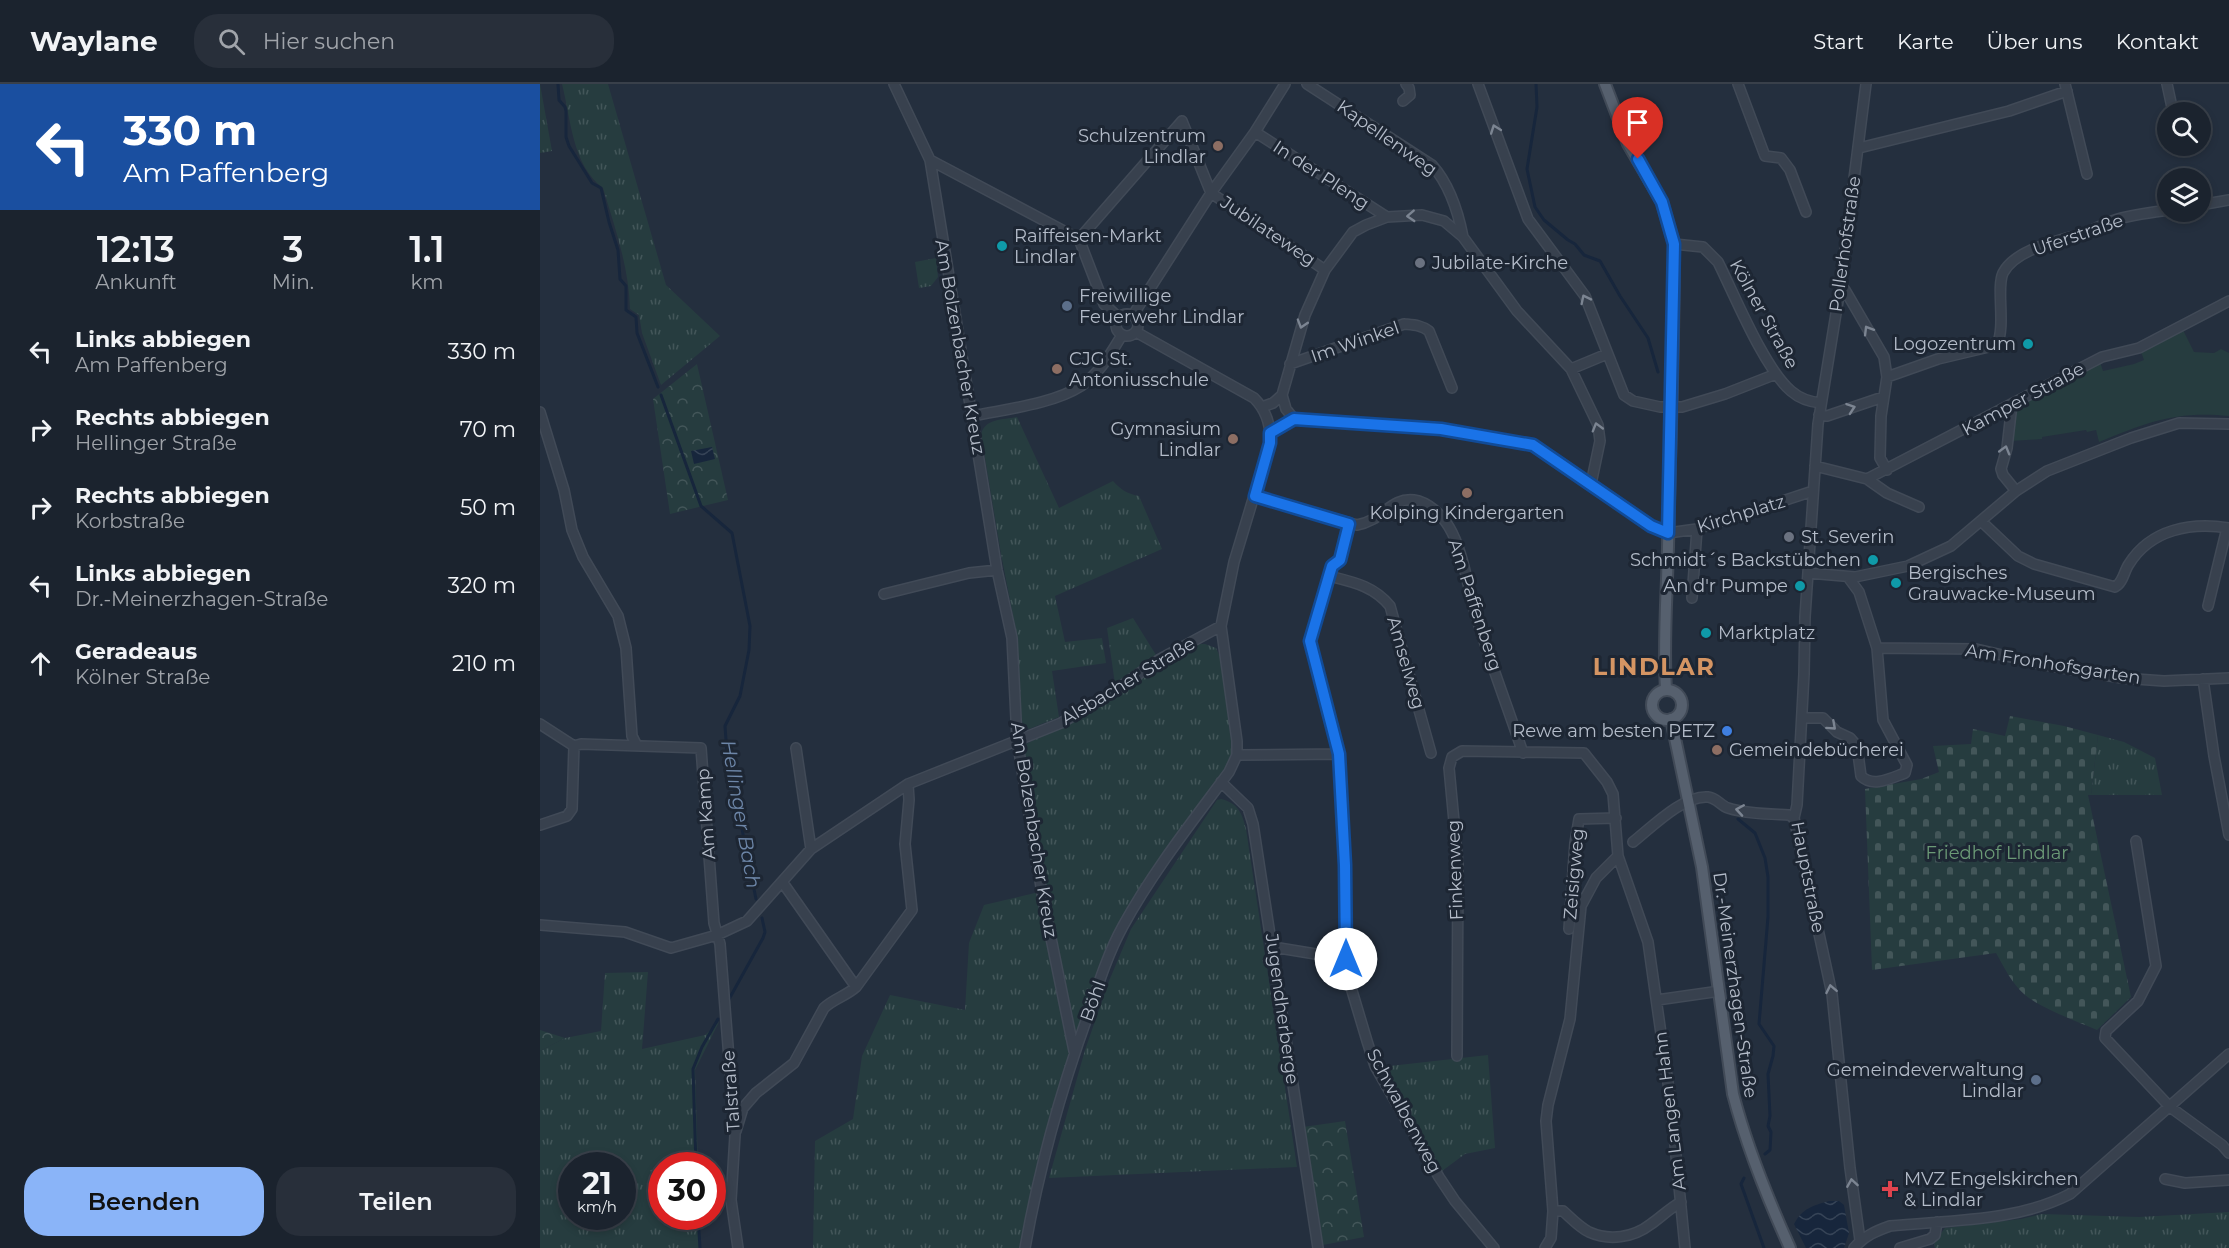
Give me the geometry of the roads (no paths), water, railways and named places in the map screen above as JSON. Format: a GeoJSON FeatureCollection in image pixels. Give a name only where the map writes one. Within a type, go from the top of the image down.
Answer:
{"type":"FeatureCollection","features":[{"type":"Feature","properties":{"kind":"main road"},"geometry":{"type":"LineString","coordinates":[[1605,84],[1628,144],[1662,202],[1674,244],[1664,642],[1666,689],[1654,697],[1652,708],[1661,718],[1671,719]]}},
{"type":"Feature","properties":{"kind":"main road","name":"Dr.-Meinerzhagen-Straße"},"geometry":{"type":"LineString","coordinates":[[1666,689],[1677,693],[1682,704],[1679,713],[1671,719],[1702,867],[1733,1094],[1742,1130],[1763,1188],[1790,1248]]}},
{"type":"Feature","properties":{"kind":"street","name":"Am Bolzenbacher Kreuz"},"geometry":{"type":"LineString","coordinates":[[894,84],[930,160],[997,570],[1012,638],[1017,739],[1043,899],[1074,1054]]}},
{"type":"Feature","properties":{"kind":"street"},"geometry":{"type":"LineString","coordinates":[[1133,315],[1211,193],[1255,132],[1285,84]]}},
{"type":"Feature","properties":{"kind":"street","name":"Kapellenweg"},"geometry":{"type":"LineString","coordinates":[[1307,84],[1432,165],[1443,177],[1459,217],[1463,237]]}},
{"type":"Feature","properties":{"kind":"street"},"geometry":{"type":"LineString","coordinates":[[1403,101],[1410,95],[1406,84]]}},
{"type":"Feature","properties":{"kind":"street"},"geometry":{"type":"LineString","coordinates":[[1478,84],[1528,219],[1585,296],[1624,395],[1633,401],[1682,407],[1725,394],[1776,374]]}},
{"type":"Feature","properties":{"kind":"street"},"geometry":{"type":"LineString","coordinates":[[1738,84],[1765,156],[1781,158],[1790,170],[1806,212]]}},
{"type":"Feature","properties":{"kind":"street","name":"Pollerhofstraße"},"geometry":{"type":"LineString","coordinates":[[1821,403],[1840,290],[1866,84]]}},
{"type":"Feature","properties":{"kind":"street"},"geometry":{"type":"LineString","coordinates":[[2167,84],[2171,102]]}},
{"type":"Feature","properties":{"kind":"street"},"geometry":{"type":"LineString","coordinates":[[1859,148],[2009,111],[2066,87],[2087,174]]}},
{"type":"Feature","properties":{"kind":"street"},"geometry":{"type":"LineString","coordinates":[[1079,239],[1182,121],[1211,193]]}},
{"type":"Feature","properties":{"kind":"street","name":"In der Pleng"},"geometry":{"type":"LineString","coordinates":[[1255,132],[1387,217]]}},
{"type":"Feature","properties":{"kind":"street"},"geometry":{"type":"LineString","coordinates":[[930,160],[1079,239],[1104,304],[1119,318]]}},
{"type":"Feature","properties":{"kind":"street","name":"Jubilateweg"},"geometry":{"type":"LineString","coordinates":[[1211,193],[1325,270]]}},
{"type":"Feature","properties":{"kind":"street"},"geometry":{"type":"LineString","coordinates":[[2211,203],[2229,200]]}},
{"type":"Feature","properties":{"kind":"street","name":"Uferstraße"},"geometry":{"type":"LineString","coordinates":[[1887,376],[1938,359],[1996,345],[2000,337],[2001,283],[2004,272],[2013,261],[2036,248],[2098,229],[2109,222],[2157,212]]}},
{"type":"Feature","properties":{"kind":"street"},"geometry":{"type":"LineString","coordinates":[[1294,419],[1286,409],[1282,394],[1305,315],[1325,270],[1353,232],[1387,217],[1422,215],[1444,221],[1463,237],[1517,311],[1571,369],[1598,425],[1600,441],[1591,484]]}},
{"type":"Feature","properties":{"kind":"street","name":"Kölner Straße"},"geometry":{"type":"LineString","coordinates":[[1674,244],[1703,248],[1718,262],[1776,374],[1793,393],[1811,402],[1821,403]]}},
{"type":"Feature","properties":{"kind":"street"},"geometry":{"type":"LineString","coordinates":[[1840,290],[1845,290],[1884,357],[1887,376],[1879,437],[1880,458],[1887,470]]}},
{"type":"Feature","properties":{"kind":"street","name":"Kamper Straße"},"geometry":{"type":"LineString","coordinates":[[1867,479],[2102,357],[2139,348],[2229,301]]}},
{"type":"Feature","properties":{"kind":"street"},"geometry":{"type":"LineString","coordinates":[[1119,318],[1127,314],[1133,315],[1137,321],[1136,332]]}},
{"type":"Feature","properties":{"kind":"street"},"geometry":{"type":"LineString","coordinates":[[1119,318],[1117,329],[1122,335],[1130,336],[1136,332]]}},
{"type":"Feature","properties":{"kind":"street","name":"Im Winkel"},"geometry":{"type":"LineString","coordinates":[[1290,364],[1404,324],[1421,326],[1429,331],[1452,388]]}},
{"type":"Feature","properties":{"kind":"street"},"geometry":{"type":"LineString","coordinates":[[1136,332],[1254,398],[1262,407],[1270,433],[1270,443],[1234,562],[1221,626],[1238,755],[1339,754]]}},
{"type":"Feature","properties":{"kind":"street"},"geometry":{"type":"LineString","coordinates":[[973,416],[1051,399],[1080,386],[1104,364],[1122,335]]}},
{"type":"Feature","properties":{"kind":"street"},"geometry":{"type":"LineString","coordinates":[[1571,369],[1607,354]]}},
{"type":"Feature","properties":{"kind":"street"},"geometry":{"type":"LineString","coordinates":[[1262,407],[1273,403],[1282,394]]}},
{"type":"Feature","properties":{"kind":"street"},"geometry":{"type":"LineString","coordinates":[[1819,415],[1827,416],[1883,397]]}},
{"type":"Feature","properties":{"kind":"street","name":"Hauptstraße"},"geometry":{"type":"LineString","coordinates":[[1821,403],[1804,617],[1802,718],[1797,805],[1794,818],[1833,994],[1857,1244]]}},
{"type":"Feature","properties":{"kind":"street"},"geometry":{"type":"LineString","coordinates":[[2012,404],[2007,448],[2001,469],[2016,491]]}},
{"type":"Feature","properties":{"kind":"street"},"geometry":{"type":"LineString","coordinates":[[540,412],[564,490],[572,530],[583,557],[618,616],[626,648],[632,736],[637,746]]}},
{"type":"Feature","properties":{"kind":"street"},"geometry":{"type":"LineString","coordinates":[[1270,433],[1294,419],[1441,429],[1533,445],[1651,526],[1668,533]]}},
{"type":"Feature","properties":{"kind":"street"},"geometry":{"type":"LineString","coordinates":[[1808,573],[1863,577],[1908,566],[1943,551],[2016,491],[2048,471],[2179,423],[2229,424]]}},
{"type":"Feature","properties":{"kind":"street"},"geometry":{"type":"LineString","coordinates":[[540,450],[549,443]]}},
{"type":"Feature","properties":{"kind":"street"},"geometry":{"type":"LineString","coordinates":[[1815,466],[1867,479],[1887,493],[1919,507]]}},
{"type":"Feature","properties":{"kind":"street","name":"Kirchplatz"},"geometry":{"type":"LineString","coordinates":[[1668,533],[1697,529],[1813,491]]}},
{"type":"Feature","properties":{"kind":"street","name":"Am Paffenberg"},"geometry":{"type":"LineString","coordinates":[[1255,496],[1349,524],[1369,523],[1383,514],[1390,505],[1403,500],[1415,500],[1429,506],[1440,515],[1455,540],[1477,618],[1523,753]]}},
{"type":"Feature","properties":{"kind":"street"},"geometry":{"type":"LineString","coordinates":[[1981,521],[2018,556],[2034,564],[2118,587],[2129,563],[2144,546],[2174,529],[2205,525],[2228,528],[2208,606]]}},
{"type":"Feature","properties":{"kind":"street","name":"Schwalbenweg"},"geometry":{"type":"LineString","coordinates":[[1349,524],[1340,560],[1332,566],[1310,641],[1339,754],[1345,865],[1347,974],[1375,1066],[1439,1177],[1492,1248]]}},
{"type":"Feature","properties":{"kind":"street"},"geometry":{"type":"LineString","coordinates":[[1692,598],[1697,529]]}},
{"type":"Feature","properties":{"kind":"street"},"geometry":{"type":"LineString","coordinates":[[884,594],[969,573],[997,570]]}},
{"type":"Feature","properties":{"kind":"street","name":"Amselweg"},"geometry":{"type":"LineString","coordinates":[[1329,576],[1367,586],[1382,596],[1390,606],[1431,753]]}},
{"type":"Feature","properties":{"kind":"street"},"geometry":{"type":"LineString","coordinates":[[1802,718],[1823,718],[1837,732],[1850,738],[1857,746],[1861,776],[1870,782],[1878,782],[1905,773],[1907,765],[1884,720],[1877,648],[1859,592],[1848,577]]}},
{"type":"Feature","properties":{"kind":"street"},"geometry":{"type":"LineString","coordinates":[[1859,592],[1863,577]]}},
{"type":"Feature","properties":{"kind":"street","name":"Alsbacher Straße"},"geometry":{"type":"LineString","coordinates":[[540,925],[625,932],[671,948],[717,935],[747,921],[811,849],[908,784],[1070,718],[1113,692],[1160,659],[1221,626]]}},
{"type":"Feature","properties":{"kind":"street","name":"Am Fronhofsgarten"},"geometry":{"type":"LineString","coordinates":[[1877,648],[1983,646],[2045,665],[2122,678],[2164,681],[2229,678]]}},
{"type":"Feature","properties":{"kind":"street"},"geometry":{"type":"LineString","coordinates":[[2203,679],[2229,836]]}},
{"type":"Feature","properties":{"kind":"street"},"geometry":{"type":"LineString","coordinates":[[540,724],[574,746],[572,809],[567,816],[540,825]]}},
{"type":"Feature","properties":{"kind":"street","name":"Am Kamp"},"geometry":{"type":"LineString","coordinates":[[574,746],[581,744],[701,748],[714,923],[717,935]]}},
{"type":"Feature","properties":{"kind":"street"},"geometry":{"type":"LineString","coordinates":[[796,748],[811,849]]}},
{"type":"Feature","properties":{"kind":"street","name":"Finkenweg"},"geometry":{"type":"LineString","coordinates":[[1458,1056],[1458,864],[1449,768],[1452,757],[1462,751],[1523,753]]}},
{"type":"Feature","properties":{"kind":"street","name":"Am Langen Hahn"},"geometry":{"type":"LineString","coordinates":[[1523,753],[1584,753],[1607,782],[1613,794],[1618,856],[1648,942],[1681,1202],[1667,1210],[1649,1226],[1617,1238],[1587,1231],[1563,1211],[1553,1211]]}},
{"type":"Feature","properties":{"kind":"street","name":"Böhl"},"geometry":{"type":"LineString","coordinates":[[1025,1248],[1038,1186],[1074,1054],[1110,953],[1122,927],[1160,867],[1238,755]]}},
{"type":"Feature","properties":{"kind":"street","name":"Jugendherberge"},"geometry":{"type":"LineString","coordinates":[[1221,782],[1248,808],[1253,824],[1318,1248]]}},
{"type":"Feature","properties":{"kind":"street"},"geometry":{"type":"LineString","coordinates":[[735,1136],[743,1108],[756,1093],[794,1063],[825,1008],[856,987],[912,910],[904,844],[909,800],[908,784]]}},
{"type":"Feature","properties":{"kind":"street"},"geometry":{"type":"LineString","coordinates":[[1633,842],[1689,801],[1708,797],[1727,808],[1789,815],[1794,818]]}},
{"type":"Feature","properties":{"kind":"street","name":"Zeisigweg"},"geometry":{"type":"LineString","coordinates":[[1569,929],[1575,843],[1579,819],[1616,818]]}},
{"type":"Feature","properties":{"kind":"street"},"geometry":{"type":"LineString","coordinates":[[2136,841],[2156,966],[2138,1001],[2106,1031],[2105,1038],[2170,1107],[2222,1145],[2229,1154]]}},
{"type":"Feature","properties":{"kind":"street"},"geometry":{"type":"LineString","coordinates":[[1545,1248],[1551,1238],[1553,1211],[1546,1121],[1570,1020],[1581,906],[1596,878],[1618,856]]}},
{"type":"Feature","properties":{"kind":"street"},"geometry":{"type":"LineString","coordinates":[[783,883],[856,987]]}},
{"type":"Feature","properties":{"kind":"street","name":"Talstraße"},"geometry":{"type":"LineString","coordinates":[[717,935],[720,944],[735,1136],[731,1200],[738,1248]]}},
{"type":"Feature","properties":{"kind":"street"},"geometry":{"type":"LineString","coordinates":[[1273,947],[1346,959]]}},
{"type":"Feature","properties":{"kind":"street"},"geometry":{"type":"LineString","coordinates":[[1657,1000],[1720,991]]}},
{"type":"Feature","properties":{"kind":"street"},"geometry":{"type":"LineString","coordinates":[[1857,1244],[1873,1232],[1890,1226],[2022,1212],[2052,1203],[2070,1194],[2229,1054]]}},
{"type":"Feature","properties":{"kind":"street"},"geometry":{"type":"LineString","coordinates":[[2165,1179],[2185,1183],[2229,1180]]}},
{"type":"Feature","properties":{"kind":"street"},"geometry":{"type":"LineString","coordinates":[[1681,1202],[1685,1248]]}},
{"type":"Feature","properties":{"kind":"street"},"geometry":{"type":"LineString","coordinates":[[1900,1248],[1930,1239],[1935,1235],[1937,1222]]}},
{"type":"Feature","properties":{"kind":"water"},"geometry":{"type":"Polygon","coordinates":[[[712,447],[715,459],[694,464],[691,451],[712,447]]]}},
{"type":"Feature","properties":{"kind":"water"},"geometry":{"type":"Polygon","coordinates":[[[1829,1201],[1839,1201],[1844,1205],[1849,1233],[1844,1248],[1806,1248],[1794,1224],[1808,1208],[1829,1201]]]}},
{"type":"Feature","properties":{"kind":"waterway","name":"Hellinger Bach"},"geometry":{"type":"LineString","coordinates":[[558,84],[559,100],[566,111],[566,137],[569,146],[592,183],[601,188],[618,250],[620,279],[626,286],[626,310],[636,317],[637,333],[658,387]]}},
{"type":"Feature","properties":{"kind":"waterway"},"geometry":{"type":"LineString","coordinates":[[1536,84],[1537,107],[1527,169],[1535,207],[1544,220],[1575,244],[1584,255],[1600,261],[1648,338],[1658,372]]}},
{"type":"Feature","properties":{"kind":"waterway","name":"Hellinger Bach"},"geometry":{"type":"LineString","coordinates":[[661,395],[701,506],[732,533],[750,626],[749,650],[740,696],[725,726],[727,754],[756,899]]}},
{"type":"Feature","properties":{"kind":"waterway"},"geometry":{"type":"LineString","coordinates":[[1738,819],[1755,833],[1765,858],[1768,877],[1768,917],[1759,1024],[1774,1046],[1768,1074],[1770,1150],[1765,1154]]}},
{"type":"Feature","properties":{"kind":"waterway","name":"Hellinger Bach"},"geometry":{"type":"LineString","coordinates":[[728,1001],[763,938],[765,932],[762,918]]}},
{"type":"Feature","properties":{"kind":"waterway","name":"Hellinger Bach"},"geometry":{"type":"LineString","coordinates":[[696,1152],[693,1069],[718,1019]]}},
{"type":"Feature","properties":{"kind":"waterway"},"geometry":{"type":"LineString","coordinates":[[1744,1178],[1741,1184],[1764,1248]]}},
{"type":"Feature","properties":{"kind":"waterway","name":"Hellinger Bach"},"geometry":{"type":"LineString","coordinates":[[699,1230],[700,1248]]}},
{"type":"Feature","properties":{"kind":"place","name":"Schulzentrum Lindlar"},"geometry":{"type":"Point","coordinates":[1218,146]}},
{"type":"Feature","properties":{"kind":"place","name":"Raiffeisen-Markt Lindlar"},"geometry":{"type":"Point","coordinates":[1002,246]}},
{"type":"Feature","properties":{"kind":"place","name":"Jubilate-Kirche"},"geometry":{"type":"Point","coordinates":[1420,263]}},
{"type":"Feature","properties":{"kind":"place","name":"Freiwillige Feuerwehr Lindlar"},"geometry":{"type":"Point","coordinates":[1067,306]}},
{"type":"Feature","properties":{"kind":"place","name":"Logozentrum"},"geometry":{"type":"Point","coordinates":[2028,344]}},
{"type":"Feature","properties":{"kind":"place","name":"CJG St. Antoniusschule"},"geometry":{"type":"Point","coordinates":[1057,369]}},
{"type":"Feature","properties":{"kind":"place","name":"Gymnasium Lindlar"},"geometry":{"type":"Point","coordinates":[1233,439]}},
{"type":"Feature","properties":{"kind":"place","name":"Kolping Kindergarten"},"geometry":{"type":"Point","coordinates":[1467,493]}},
{"type":"Feature","properties":{"kind":"place","name":"St. Severin"},"geometry":{"type":"Point","coordinates":[1789,537]}},
{"type":"Feature","properties":{"kind":"place","name":"Schmidt´s Backstübchen"},"geometry":{"type":"Point","coordinates":[1873,560]}},
{"type":"Feature","properties":{"kind":"place","name":"Bergisches Grauwacke-Museum"},"geometry":{"type":"Point","coordinates":[1896,583]}},
{"type":"Feature","properties":{"kind":"place","name":"An d'r Pumpe"},"geometry":{"type":"Point","coordinates":[1800,586]}},
{"type":"Feature","properties":{"kind":"place","name":"Marktplatz"},"geometry":{"type":"Point","coordinates":[1706,633]}},
{"type":"Feature","properties":{"kind":"place","name":"Rewe am besten PETZ"},"geometry":{"type":"Point","coordinates":[1727,731]}},
{"type":"Feature","properties":{"kind":"place","name":"Gemeindebücherei"},"geometry":{"type":"Point","coordinates":[1717,750]}},
{"type":"Feature","properties":{"kind":"place","name":"Gemeindeverwaltung Lindlar"},"geometry":{"type":"Point","coordinates":[2036,1080]}},
{"type":"Feature","properties":{"kind":"place","name":"MVZ Engelskirchen & Lindlar"},"geometry":{"type":"Point","coordinates":[1890,1189]}},
{"type":"Feature","properties":{"kind":"district","name":"LINDLAR"},"geometry":{"type":"Point","coordinates":[1654,666]}},
{"type":"Feature","properties":{"kind":"park label","name":"Friedhof Lindlar"},"geometry":{"type":"Point","coordinates":[1997,853]}}]}
